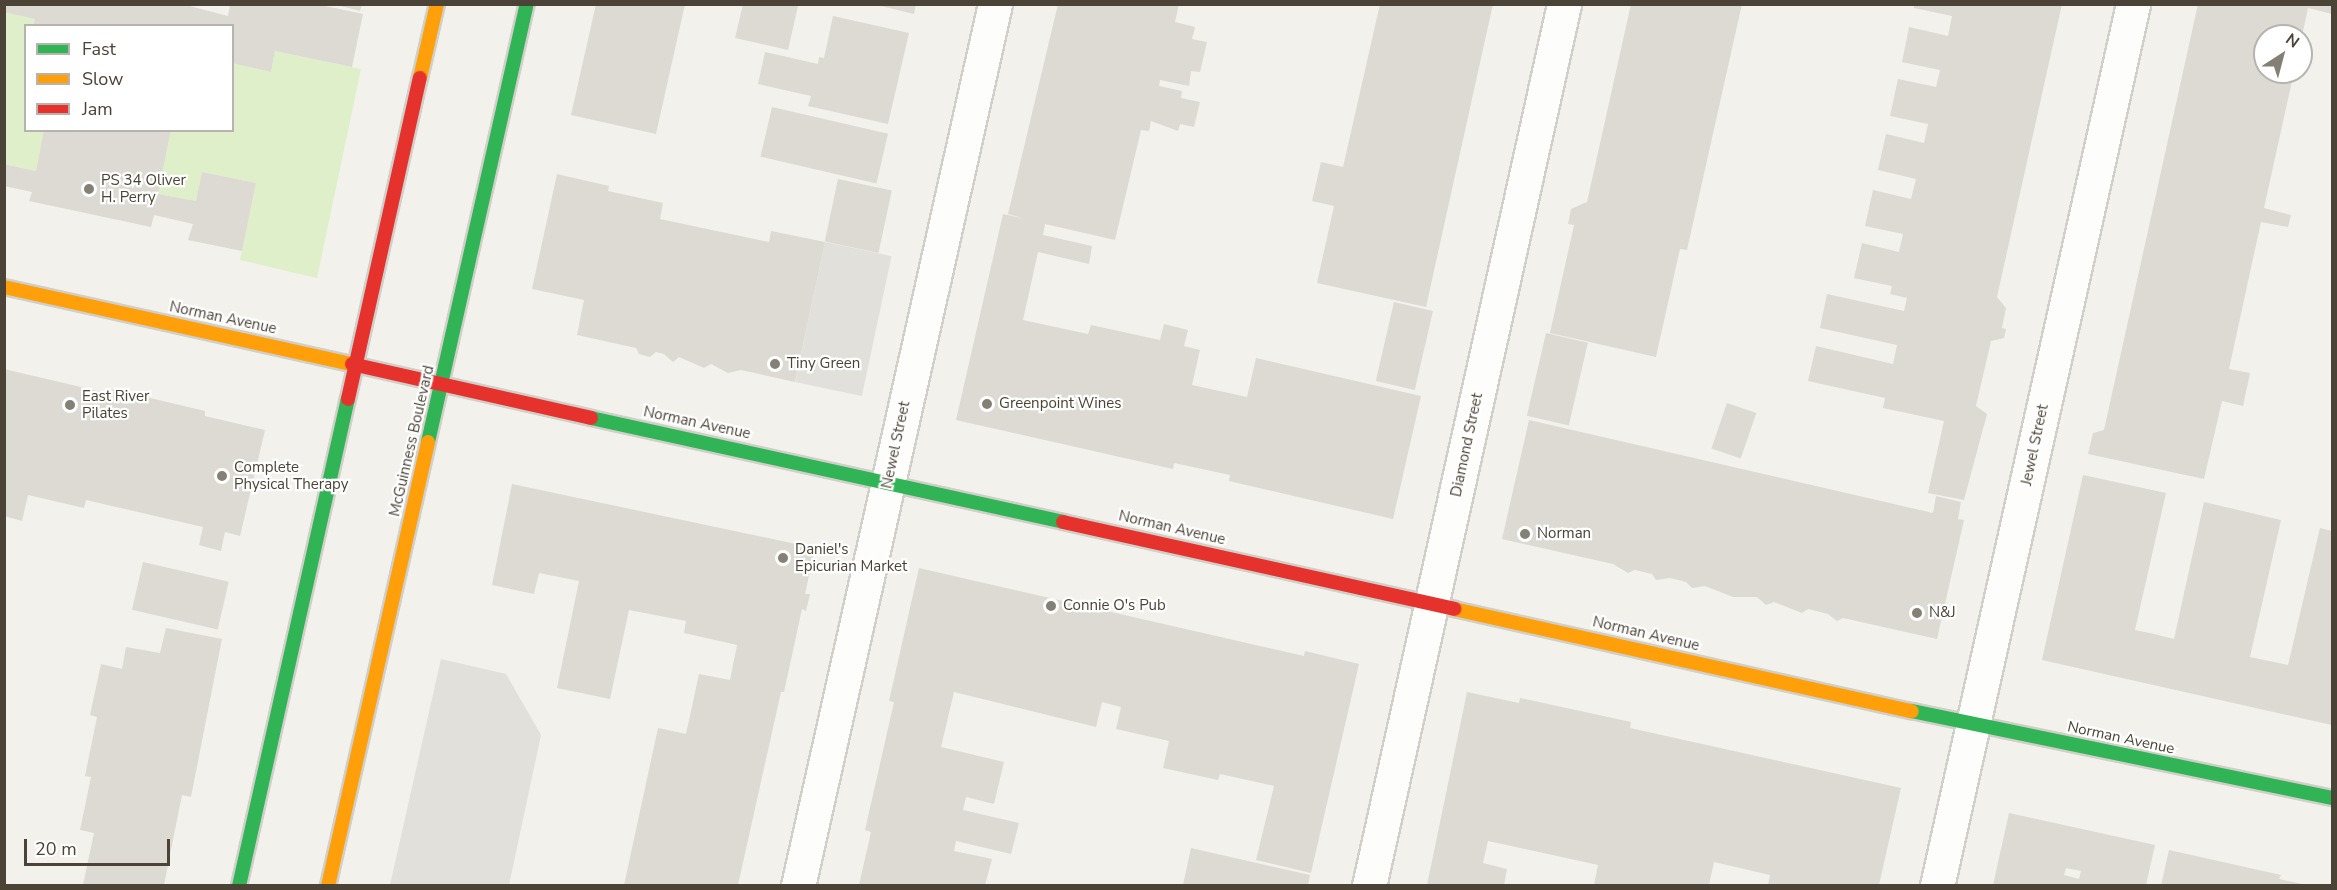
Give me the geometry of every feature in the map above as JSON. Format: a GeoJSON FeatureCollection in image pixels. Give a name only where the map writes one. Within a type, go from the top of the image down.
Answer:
{"type":"FeatureCollection","features":[{"type":"Feature","properties":{"kind":"street"},"geometry":{"type":"LineString","coordinates":[[239,885],[437,4]]}},
{"type":"Feature","properties":{"kind":"street","name":"McGuinness Boulevard"},"geometry":{"type":"LineString","coordinates":[[328,885],[527,4]]}},
{"type":"Feature","properties":{"kind":"street","name":"Newel Street"},"geometry":{"type":"LineString","coordinates":[[798,885],[995,4]]}},
{"type":"Feature","properties":{"kind":"street","name":"Diamond Street"},"geometry":{"type":"LineString","coordinates":[[1369,885],[1564,4]]}},
{"type":"Feature","properties":{"kind":"street","name":"Jewel Street"},"geometry":{"type":"LineString","coordinates":[[1937,885],[2133,4]]}},
{"type":"Feature","properties":{"kind":"street","name":"Norman Avenue"},"geometry":{"type":"LineString","coordinates":[[4,287],[1974,724],[2332,798]]}},
{"type":"Feature","properties":{"kind":"green space"},"geometry":{"type":"Polygon","coordinates":[[[5,12],[35,19],[33,24],[24,24],[24,132],[44,132],[36,171],[5,164],[5,12]]]}},
{"type":"Feature","properties":{"kind":"green space"},"geometry":{"type":"Polygon","coordinates":[[[275,51],[361,69],[317,278],[240,260],[256,183],[202,172],[196,201],[158,194],[171,132],[234,132],[234,63],[271,72],[275,51]]]}},
{"type":"Feature","properties":{"kind":"shaded area"},"geometry":{"type":"Polygon","coordinates":[[[825,242],[892,256],[862,396],[795,382],[825,242]]]}},
{"type":"Feature","properties":{"kind":"shaded area"},"geometry":{"type":"Polygon","coordinates":[[[441,659],[506,674],[541,735],[509,885],[390,885],[441,659]]]}},
{"type":"Feature","properties":{"kind":"building"},"geometry":{"type":"Polygon","coordinates":[[[4,4],[182,4],[228,16],[230,4],[316,4],[363,14],[352,67],[275,51],[271,72],[234,63],[234,24],[34,24],[35,19],[4,12],[4,4]]]}},
{"type":"Feature","properties":{"kind":"building"},"geometry":{"type":"Polygon","coordinates":[[[333,4],[362,4],[360,11],[333,4]]]}},
{"type":"Feature","properties":{"kind":"building"},"geometry":{"type":"Polygon","coordinates":[[[596,4],[685,4],[656,134],[571,115],[596,4]]]}},
{"type":"Feature","properties":{"kind":"building"},"geometry":{"type":"Polygon","coordinates":[[[743,4],[798,6],[788,50],[735,38],[743,4]]]}},
{"type":"Feature","properties":{"kind":"building"},"geometry":{"type":"Polygon","coordinates":[[[873,4],[916,4],[914,14],[873,4]]]}},
{"type":"Feature","properties":{"kind":"building"},"geometry":{"type":"Polygon","coordinates":[[[1058,4],[1179,4],[1175,22],[1195,27],[1192,39],[1207,42],[1200,72],[1191,71],[1189,86],[1160,80],[1159,86],[1182,91],[1181,98],[1200,102],[1194,127],[1180,124],[1178,131],[1151,121],[1149,131],[1141,130],[1115,240],[1045,224],[1043,235],[1092,246],[1089,264],[1038,252],[1023,320],[1088,334],[1091,325],[1160,340],[1164,324],[1188,330],[1184,346],[1200,350],[1192,385],[1247,397],[1256,358],[1421,396],[1393,519],[1229,481],[1230,475],[1174,463],[1173,469],[956,420],[1003,214],[1026,219],[1008,214],[1058,4]]]}},
{"type":"Feature","properties":{"kind":"building"},"geometry":{"type":"Polygon","coordinates":[[[1380,4],[1493,4],[1426,307],[1317,283],[1334,206],[1312,201],[1321,162],[1343,167],[1380,4]]]}},
{"type":"Feature","properties":{"kind":"building"},"geometry":{"type":"Polygon","coordinates":[[[1631,4],[1742,4],[1687,250],[1680,249],[1656,357],[1550,333],[1574,225],[1568,224],[1571,209],[1587,202],[1631,4]]]}},
{"type":"Feature","properties":{"kind":"building"},"geometry":{"type":"Polygon","coordinates":[[[1914,4],[2062,4],[1997,297],[2006,308],[2002,328],[2006,329],[2004,338],[1991,341],[1976,406],[1987,414],[1964,500],[1928,493],[1944,421],[1883,408],[1885,398],[1808,381],[1816,346],[1893,364],[1897,345],[1820,328],[1827,294],[1904,311],[1907,298],[1890,294],[1892,286],[1854,278],[1862,243],[1899,252],[1903,234],[1865,226],[1873,190],[1911,199],[1916,179],[1878,170],[1886,134],[1924,143],[1928,124],[1890,116],[1898,79],[1936,87],[1940,70],[1902,62],[1909,27],[1948,36],[1952,16],[1914,8],[1914,4]]]}},
{"type":"Feature","properties":{"kind":"building"},"geometry":{"type":"Polygon","coordinates":[[[2198,4],[2332,4],[2332,14],[2308,8],[2305,24],[2253,24],[2253,84],[2291,84],[2264,208],[2291,215],[2288,227],[2261,222],[2229,369],[2250,373],[2243,406],[2222,401],[2204,479],[2088,454],[2093,433],[2104,430],[2198,4]]]}},
{"type":"Feature","properties":{"kind":"building"},"geometry":{"type":"Polygon","coordinates":[[[833,16],[909,33],[888,124],[808,106],[811,96],[758,84],[765,52],[818,64],[819,57],[824,58],[833,16]]]}},
{"type":"Feature","properties":{"kind":"building"},"geometry":{"type":"Polygon","coordinates":[[[772,107],[888,134],[876,183],[761,157],[772,107]]]}},
{"type":"Feature","properties":{"kind":"building","name":"PS 34 Oliver H. Perry"},"geometry":{"type":"Polygon","coordinates":[[[44,132],[171,132],[158,194],[196,201],[202,172],[256,183],[242,251],[188,240],[193,224],[154,215],[151,227],[29,201],[32,192],[4,186],[4,164],[36,171],[44,132]]]}},
{"type":"Feature","properties":{"kind":"building"},"geometry":{"type":"Polygon","coordinates":[[[557,174],[609,186],[608,191],[663,203],[660,219],[769,242],[771,231],[825,242],[795,382],[741,370],[728,373],[711,364],[704,368],[679,357],[673,362],[664,354],[656,352],[650,357],[639,354],[636,348],[577,335],[584,300],[532,289],[557,174]]]}},
{"type":"Feature","properties":{"kind":"building"},"geometry":{"type":"Polygon","coordinates":[[[838,179],[892,190],[878,253],[825,242],[838,179]]]}},
{"type":"Feature","properties":{"kind":"building"},"geometry":{"type":"Polygon","coordinates":[[[1394,302],[1433,311],[1415,390],[1376,381],[1394,302]]]}},
{"type":"Feature","properties":{"kind":"building"},"geometry":{"type":"Polygon","coordinates":[[[1546,333],[1588,343],[1569,425],[1527,416],[1546,333]]]}},
{"type":"Feature","properties":{"kind":"building"},"geometry":{"type":"Polygon","coordinates":[[[4,369],[111,394],[112,389],[205,411],[205,416],[265,430],[240,536],[225,532],[221,551],[199,545],[203,527],[86,500],[84,508],[28,495],[22,521],[4,516],[4,369]]]}},
{"type":"Feature","properties":{"kind":"building"},"geometry":{"type":"Polygon","coordinates":[[[1727,403],[1756,413],[1741,458],[1711,448],[1727,403]]]}},
{"type":"Feature","properties":{"kind":"building"},"geometry":{"type":"Polygon","coordinates":[[[1529,420],[1933,513],[1936,496],[1961,502],[1958,519],[1964,520],[1937,639],[1843,618],[1837,621],[1828,614],[1808,609],[1802,613],[1774,602],[1766,605],[1757,597],[1733,597],[1705,586],[1692,588],[1686,582],[1670,578],[1656,580],[1652,574],[1635,570],[1628,573],[1613,564],[1502,539],[1529,420]]]}},
{"type":"Feature","properties":{"kind":"building"},"geometry":{"type":"Polygon","coordinates":[[[2083,475],[2166,493],[2135,630],[2174,639],[2204,502],[2281,520],[2250,657],[2288,665],[2320,528],[2332,531],[2332,725],[2042,660],[2083,475]]]}},
{"type":"Feature","properties":{"kind":"building"},"geometry":{"type":"Polygon","coordinates":[[[512,484],[815,548],[805,594],[810,594],[806,611],[802,609],[784,692],[781,692],[738,885],[624,885],[658,728],[686,734],[699,674],[730,680],[737,645],[684,633],[686,621],[629,610],[610,699],[557,688],[579,581],[539,573],[534,594],[492,585],[512,484]]]}},
{"type":"Feature","properties":{"kind":"building"},"geometry":{"type":"Polygon","coordinates":[[[143,562],[229,582],[218,630],[132,610],[143,562]]]}},
{"type":"Feature","properties":{"kind":"building"},"geometry":{"type":"Polygon","coordinates":[[[919,568],[1304,656],[1305,651],[1359,664],[1311,873],[1256,860],[1274,786],[1220,774],[1218,780],[1163,768],[1169,741],[1116,729],[1121,707],[1102,702],[1096,727],[954,692],[941,747],[1004,762],[994,804],[966,797],[963,810],[1019,823],[1011,854],[956,841],[954,851],[992,859],[985,885],[859,885],[871,832],[865,830],[894,702],[889,701],[919,568]]]}},
{"type":"Feature","properties":{"kind":"building"},"geometry":{"type":"Polygon","coordinates":[[[166,628],[222,639],[191,797],[182,795],[164,885],[83,885],[94,833],[80,830],[91,777],[85,776],[97,717],[90,715],[101,664],[122,669],[126,647],[160,653],[166,628]]]}},
{"type":"Feature","properties":{"kind":"building"},"geometry":{"type":"Polygon","coordinates":[[[1467,692],[1519,703],[1520,698],[1631,722],[1630,728],[1901,788],[1879,885],[1768,885],[1770,875],[1714,862],[1709,885],[1594,885],[1598,865],[1488,841],[1483,863],[1507,869],[1504,885],[1427,885],[1467,692]]]}},
{"type":"Feature","properties":{"kind":"building"},"geometry":{"type":"Polygon","coordinates":[[[2009,813],[2155,845],[2146,885],[1993,885],[2009,813]],[[2066,868],[2064,875],[2079,879],[2081,871],[2066,868]]]}},
{"type":"Feature","properties":{"kind":"building"},"geometry":{"type":"Polygon","coordinates":[[[1191,848],[1310,875],[1308,885],[1183,885],[1191,848]]]}},
{"type":"Feature","properties":{"kind":"building"},"geometry":{"type":"Polygon","coordinates":[[[2169,850],[2281,875],[2279,879],[2307,885],[2161,885],[2169,850]]]}},
{"type":"Feature","properties":{"kind":"traffic: fast"},"geometry":{"type":"LineString","coordinates":[[428,442],[527,4]]}},
{"type":"Feature","properties":{"kind":"traffic: fast"},"geometry":{"type":"LineString","coordinates":[[239,886],[348,399]]}},
{"type":"Feature","properties":{"kind":"traffic: fast"},"geometry":{"type":"LineString","coordinates":[[591,418],[1063,522]]}},
{"type":"Feature","properties":{"kind":"traffic: fast"},"geometry":{"type":"LineString","coordinates":[[1912,711],[2332,798]]}},
{"type":"Feature","properties":{"kind":"traffic: slow"},"geometry":{"type":"LineString","coordinates":[[420,78],[437,4]]}},
{"type":"Feature","properties":{"kind":"traffic: slow"},"geometry":{"type":"LineString","coordinates":[[4,287],[352,364]]}},
{"type":"Feature","properties":{"kind":"traffic: slow"},"geometry":{"type":"LineString","coordinates":[[328,886],[428,442]]}},
{"type":"Feature","properties":{"kind":"traffic: slow"},"geometry":{"type":"LineString","coordinates":[[1454,609],[1912,711]]}},
{"type":"Feature","properties":{"kind":"traffic: jam"},"geometry":{"type":"LineString","coordinates":[[348,399],[420,78]]}},
{"type":"Feature","properties":{"kind":"traffic: jam"},"geometry":{"type":"LineString","coordinates":[[352,364],[591,418]]}},
{"type":"Feature","properties":{"kind":"traffic: jam"},"geometry":{"type":"LineString","coordinates":[[1063,522],[1454,609]]}},
{"type":"Feature","properties":{"kind":"place","name":"PS 34 Oliver H. Perry"},"geometry":{"type":"Point","coordinates":[89,189]}},
{"type":"Feature","properties":{"kind":"place","name":"Tiny Green"},"geometry":{"type":"Point","coordinates":[775,364]}},
{"type":"Feature","properties":{"kind":"place","name":"Greenpoint Wines"},"geometry":{"type":"Point","coordinates":[987,404]}},
{"type":"Feature","properties":{"kind":"place","name":"East River Pilates"},"geometry":{"type":"Point","coordinates":[70,405]}},
{"type":"Feature","properties":{"kind":"place","name":"Complete Physical Therapy"},"geometry":{"type":"Point","coordinates":[222,476]}},
{"type":"Feature","properties":{"kind":"place","name":"Norman"},"geometry":{"type":"Point","coordinates":[1525,534]}},
{"type":"Feature","properties":{"kind":"place","name":"Daniel's Epicurian Market"},"geometry":{"type":"Point","coordinates":[783,558]}},
{"type":"Feature","properties":{"kind":"place","name":"Connie O's Pub"},"geometry":{"type":"Point","coordinates":[1051,606]}},
{"type":"Feature","properties":{"kind":"place","name":"N&J"},"geometry":{"type":"Point","coordinates":[1917,613]}}]}
